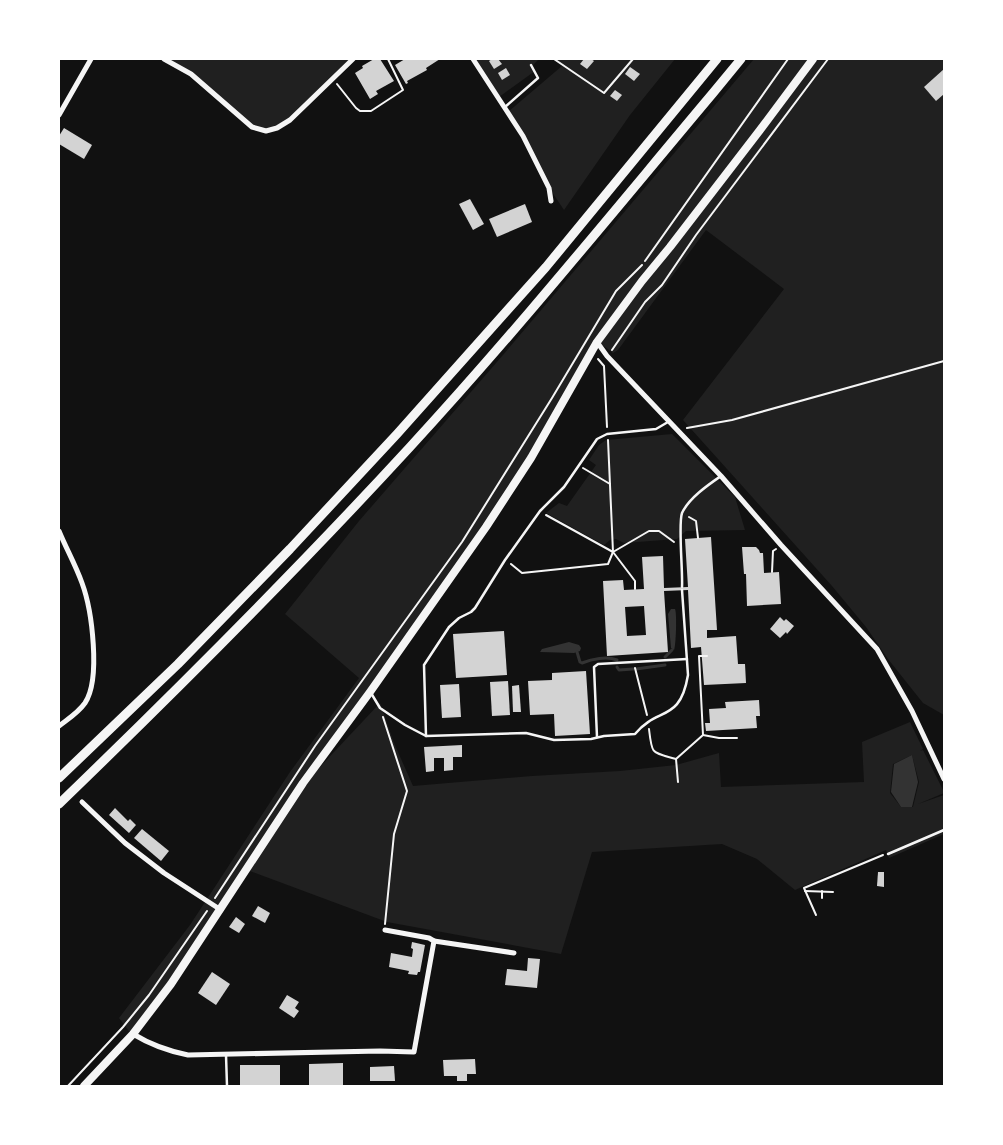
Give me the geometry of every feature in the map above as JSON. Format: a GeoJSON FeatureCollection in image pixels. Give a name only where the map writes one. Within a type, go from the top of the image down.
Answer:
{"type":"FeatureCollection","features":[{"type":"Feature","properties":{"kind":"highway"},"geometry":{"type":"LineString","coordinates":[[59,778],[178,664],[290,549],[397,434],[546,267],[717,59]]}},
{"type":"Feature","properties":{"kind":"highway"},"geometry":{"type":"LineString","coordinates":[[59,804],[194,674],[303,562],[411,446],[513,332],[741,59]]}},
{"type":"Feature","properties":{"kind":"main road"},"geometry":{"type":"LineString","coordinates":[[84,1086],[133,1034],[171,984],[303,783],[370,692],[491,519],[531,458],[597,342],[813,59]]}},
{"type":"Feature","properties":{"kind":"street"},"geometry":{"type":"LineString","coordinates":[[59,115],[91,59]]}},
{"type":"Feature","properties":{"kind":"street"},"geometry":{"type":"LineString","coordinates":[[164,59],[191,74],[252,127],[266,131],[277,128],[290,120],[353,59]]}},
{"type":"Feature","properties":{"kind":"street"},"geometry":{"type":"LineString","coordinates":[[473,59],[524,136],[549,188],[551,201]]}},
{"type":"Feature","properties":{"kind":"street"},"geometry":{"type":"LineString","coordinates":[[597,342],[607,356],[721,476],[781,545],[877,649],[912,711],[944,779]]}},
{"type":"Feature","properties":{"kind":"street"},"geometry":{"type":"LineString","coordinates":[[59,531],[82,583],[89,608],[93,673],[86,702],[59,726]]}},
{"type":"Feature","properties":{"kind":"street"},"geometry":{"type":"LineString","coordinates":[[82,802],[125,842],[164,873],[221,910]]}},
{"type":"Feature","properties":{"kind":"street"},"geometry":{"type":"LineString","coordinates":[[385,930],[514,953]]}},
{"type":"Feature","properties":{"kind":"street"},"geometry":{"type":"LineString","coordinates":[[133,1034],[152,1045],[188,1055],[414,1052],[434,940]]}},
{"type":"Feature","properties":{"kind":"lane"},"geometry":{"type":"LineString","coordinates":[[505,107],[538,78],[531,65]]}},
{"type":"Feature","properties":{"kind":"lane"},"geometry":{"type":"LineString","coordinates":[[426,736],[424,665],[449,627],[475,608],[505,560],[540,511],[564,487],[597,438],[608,434],[656,428],[669,421]]}},
{"type":"Feature","properties":{"kind":"lane"},"geometry":{"type":"LineString","coordinates":[[370,692],[380,708],[405,725],[426,736],[526,733],[554,740],[635,734],[642,724],[671,710],[678,704],[686,686],[688,675],[682,588],[682,515],[689,504],[721,476]]}},
{"type":"Feature","properties":{"kind":"lane"},"geometry":{"type":"LineString","coordinates":[[597,738],[594,667],[598,664],[687,659]]}},
{"type":"Feature","properties":{"kind":"lane"},"geometry":{"type":"LineString","coordinates":[[888,854],[944,830]]}},
{"type":"Feature","properties":{"kind":"lane"},"geometry":{"type":"LineString","coordinates":[[226,1054],[227,1086]]}},
{"type":"Feature","properties":{"kind":"path"},"geometry":{"type":"LineString","coordinates":[[333,78],[356,108],[360,111],[371,111],[377,105],[403,90],[388,59]]}},
{"type":"Feature","properties":{"kind":"path"},"geometry":{"type":"LineString","coordinates":[[554,59],[604,93],[633,59]]}},
{"type":"Feature","properties":{"kind":"path"},"geometry":{"type":"LineString","coordinates":[[589,336],[616,291],[643,264],[788,59]]}},
{"type":"Feature","properties":{"kind":"path"},"geometry":{"type":"LineString","coordinates":[[607,356],[645,302],[662,285],[696,235],[828,59]]}},
{"type":"Feature","properties":{"kind":"path"},"geometry":{"type":"LineString","coordinates":[[68,1086],[123,1027],[149,995],[315,746],[462,542],[586,342]]}},
{"type":"Feature","properties":{"kind":"path"},"geometry":{"type":"LineString","coordinates":[[505,560],[522,572],[608,564],[613,552],[608,434],[604,366],[596,356],[597,342]]}},
{"type":"Feature","properties":{"kind":"path"},"geometry":{"type":"LineString","coordinates":[[677,430],[732,420],[944,361]]}},
{"type":"Feature","properties":{"kind":"path"},"geometry":{"type":"LineString","coordinates":[[579,465],[610,484]]}},
{"type":"Feature","properties":{"kind":"path"},"geometry":{"type":"LineString","coordinates":[[540,511],[613,552],[635,581],[635,589]]}},
{"type":"Feature","properties":{"kind":"path"},"geometry":{"type":"LineString","coordinates":[[682,515],[696,521],[698,538]]}},
{"type":"Feature","properties":{"kind":"path"},"geometry":{"type":"LineString","coordinates":[[613,552],[653,530],[658,531],[678,545],[682,551]]}},
{"type":"Feature","properties":{"kind":"path"},"geometry":{"type":"LineString","coordinates":[[772,572],[773,551],[781,545]]}},
{"type":"Feature","properties":{"kind":"path"},"geometry":{"type":"LineString","coordinates":[[676,759],[703,735],[699,656],[707,656]]}},
{"type":"Feature","properties":{"kind":"path"},"geometry":{"type":"LineString","coordinates":[[633,662],[648,722],[651,749],[655,753],[676,759]]}},
{"type":"Feature","properties":{"kind":"path"},"geometry":{"type":"LineString","coordinates":[[380,708],[407,791],[394,834],[385,930]]}},
{"type":"Feature","properties":{"kind":"path"},"geometry":{"type":"LineString","coordinates":[[703,735],[719,738],[737,738]]}},
{"type":"Feature","properties":{"kind":"path"},"geometry":{"type":"LineString","coordinates":[[676,759],[678,782]]}},
{"type":"Feature","properties":{"kind":"path"},"geometry":{"type":"LineString","coordinates":[[816,915],[804,888],[888,854]]}},
{"type":"Feature","properties":{"kind":"path"},"geometry":{"type":"LineString","coordinates":[[805,891],[833,892]]}},
{"type":"Feature","properties":{"kind":"path"},"geometry":{"type":"LineString","coordinates":[[822,891],[822,898]]}},
{"type":"Feature","properties":{"kind":"shaded area"},"geometry":{"type":"Polygon","coordinates":[[[165,59],[353,59],[290,120],[266,131],[252,126],[191,74],[165,59]]]}},
{"type":"Feature","properties":{"kind":"shaded area"},"geometry":{"type":"Polygon","coordinates":[[[473,59],[539,59],[533,65],[535,71],[499,97],[473,59]]]}},
{"type":"Feature","properties":{"kind":"shaded area"},"geometry":{"type":"Polygon","coordinates":[[[553,59],[675,59],[630,115],[564,210],[550,189],[508,112],[562,66],[553,59]]]}},
{"type":"Feature","properties":{"kind":"shaded area"},"geometry":{"type":"Polygon","coordinates":[[[754,59],[944,59],[944,715],[923,703],[888,659],[866,627],[832,586],[683,420],[784,289],[706,230],[618,350],[613,353],[597,341],[529,457],[484,527],[220,909],[131,1034],[119,1018],[190,925],[290,772],[359,678],[285,614],[359,521],[503,355],[754,59]]]}},
{"type":"Feature","properties":{"kind":"shaded area"},"geometry":{"type":"Polygon","coordinates":[[[672,434],[735,497],[745,530],[686,531],[677,539],[624,543],[616,539],[610,540],[604,545],[546,513],[559,503],[567,506],[596,465],[589,460],[599,445],[606,440],[672,434]]]}},
{"type":"Feature","properties":{"kind":"shaded area"},"geometry":{"type":"Polygon","coordinates":[[[671,609],[675,609],[676,616],[674,650],[671,648],[668,614],[671,609]]]}},
{"type":"Feature","properties":{"kind":"shaded area"},"geometry":{"type":"Polygon","coordinates":[[[569,642],[579,645],[580,651],[574,653],[540,652],[542,649],[569,642]]]}},
{"type":"Feature","properties":{"kind":"shaded area"},"geometry":{"type":"Polygon","coordinates":[[[380,703],[394,743],[413,786],[620,771],[676,765],[719,753],[721,787],[864,782],[862,742],[910,722],[923,749],[920,751],[923,750],[944,792],[918,804],[944,795],[944,834],[889,858],[886,850],[795,890],[757,859],[722,844],[592,852],[561,954],[387,922],[247,870],[304,784],[380,703]],[[912,755],[893,764],[890,793],[901,807],[913,807],[919,782],[912,755]]]}},
{"type":"Feature","properties":{"kind":"shaded area"},"geometry":{"type":"Polygon","coordinates":[[[912,755],[918,782],[912,807],[901,807],[891,792],[894,764],[912,755]]]}},
{"type":"Feature","properties":{"kind":"building"},"geometry":{"type":"Polygon","coordinates":[[[374,59],[380,59],[394,81],[376,91],[378,94],[370,99],[355,73],[374,59]]]}},
{"type":"Feature","properties":{"kind":"building"},"geometry":{"type":"Polygon","coordinates":[[[405,59],[440,59],[426,68],[427,70],[407,81],[408,83],[406,84],[395,65],[405,59]]]}},
{"type":"Feature","properties":{"kind":"building"},"geometry":{"type":"Polygon","coordinates":[[[498,59],[502,64],[494,69],[489,61],[498,59]]]}},
{"type":"Feature","properties":{"kind":"building"},"geometry":{"type":"Polygon","coordinates":[[[584,59],[594,61],[587,69],[580,64],[584,59]]]}},
{"type":"Feature","properties":{"kind":"building"},"geometry":{"type":"Polygon","coordinates":[[[630,67],[640,74],[634,81],[625,74],[630,67]]]}},
{"type":"Feature","properties":{"kind":"building"},"geometry":{"type":"Polygon","coordinates":[[[506,68],[510,75],[502,80],[498,73],[506,68]]]}},
{"type":"Feature","properties":{"kind":"building"},"geometry":{"type":"Polygon","coordinates":[[[944,69],[944,94],[936,101],[924,87],[944,69]]]}},
{"type":"Feature","properties":{"kind":"building"},"geometry":{"type":"Polygon","coordinates":[[[615,90],[622,95],[617,101],[610,96],[615,90]]]}},
{"type":"Feature","properties":{"kind":"building"},"geometry":{"type":"Polygon","coordinates":[[[64,128],[92,145],[84,159],[59,144],[59,136],[64,128]]]}},
{"type":"Feature","properties":{"kind":"building"},"geometry":{"type":"Polygon","coordinates":[[[470,199],[484,224],[473,230],[459,204],[470,199]]]}},
{"type":"Feature","properties":{"kind":"building"},"geometry":{"type":"Polygon","coordinates":[[[525,204],[532,222],[497,237],[489,219],[525,204]]]}},
{"type":"Feature","properties":{"kind":"building"},"geometry":{"type":"Polygon","coordinates":[[[711,537],[717,630],[707,630],[707,638],[736,636],[738,664],[745,664],[746,683],[704,685],[701,647],[691,648],[688,590],[664,591],[668,652],[607,656],[603,581],[623,580],[624,590],[644,589],[642,557],[663,556],[664,588],[688,587],[685,539],[711,537]],[[644,606],[625,607],[627,636],[646,635],[644,606]]]}},
{"type":"Feature","properties":{"kind":"building"},"geometry":{"type":"Polygon","coordinates":[[[742,547],[756,547],[760,553],[763,553],[764,573],[779,572],[781,604],[747,606],[746,574],[744,574],[742,547]]]}},
{"type":"Feature","properties":{"kind":"building"},"geometry":{"type":"Polygon","coordinates":[[[780,617],[784,621],[786,619],[794,626],[787,634],[786,632],[780,638],[770,629],[780,617]]]}},
{"type":"Feature","properties":{"kind":"building"},"geometry":{"type":"Polygon","coordinates":[[[504,631],[507,675],[456,678],[453,634],[504,631]]]}},
{"type":"Feature","properties":{"kind":"building"},"geometry":{"type":"Polygon","coordinates":[[[586,671],[590,734],[555,736],[554,714],[530,715],[528,681],[552,680],[552,673],[586,671]]]}},
{"type":"Feature","properties":{"kind":"building"},"geometry":{"type":"Polygon","coordinates":[[[508,681],[510,715],[492,716],[490,682],[508,681]]]}},
{"type":"Feature","properties":{"kind":"building"},"geometry":{"type":"Polygon","coordinates":[[[459,684],[461,717],[442,718],[440,685],[459,684]]]}},
{"type":"Feature","properties":{"kind":"building"},"geometry":{"type":"Polygon","coordinates":[[[519,685],[521,712],[513,712],[512,686],[519,685]]]}},
{"type":"Feature","properties":{"kind":"building"},"geometry":{"type":"Polygon","coordinates":[[[759,700],[760,716],[756,716],[757,728],[706,731],[705,723],[710,723],[709,709],[726,708],[725,702],[759,700]]]}},
{"type":"Feature","properties":{"kind":"building"},"geometry":{"type":"Polygon","coordinates":[[[462,745],[462,757],[453,757],[453,770],[444,771],[444,758],[434,758],[434,771],[426,772],[424,747],[462,745]]]}},
{"type":"Feature","properties":{"kind":"building"},"geometry":{"type":"Polygon","coordinates":[[[115,808],[128,821],[130,819],[136,825],[129,833],[109,815],[115,808]]]}},
{"type":"Feature","properties":{"kind":"building"},"geometry":{"type":"Polygon","coordinates":[[[142,829],[169,851],[161,861],[134,838],[142,829]]]}},
{"type":"Feature","properties":{"kind":"building"},"geometry":{"type":"Polygon","coordinates":[[[878,872],[884,872],[884,887],[877,886],[878,872]]]}},
{"type":"Feature","properties":{"kind":"building"},"geometry":{"type":"Polygon","coordinates":[[[258,906],[270,913],[265,923],[252,916],[258,906]]]}},
{"type":"Feature","properties":{"kind":"building"},"geometry":{"type":"Polygon","coordinates":[[[236,917],[245,924],[239,933],[229,927],[236,917]]]}},
{"type":"Feature","properties":{"kind":"building"},"geometry":{"type":"Polygon","coordinates":[[[412,942],[425,945],[420,972],[417,975],[408,974],[409,971],[389,967],[391,953],[412,957],[412,942]]]}},
{"type":"Feature","properties":{"kind":"building"},"geometry":{"type":"Polygon","coordinates":[[[528,958],[540,959],[537,988],[505,985],[507,969],[527,971],[528,958]]]}},
{"type":"Feature","properties":{"kind":"building"},"geometry":{"type":"Polygon","coordinates":[[[212,972],[230,984],[216,1005],[198,993],[212,972]]]}},
{"type":"Feature","properties":{"kind":"building"},"geometry":{"type":"Polygon","coordinates":[[[287,995],[299,1002],[295,1008],[299,1011],[294,1018],[279,1008],[287,995]]]}},
{"type":"Feature","properties":{"kind":"building"},"geometry":{"type":"Polygon","coordinates":[[[475,1059],[476,1074],[467,1074],[467,1081],[457,1081],[457,1076],[444,1076],[443,1060],[475,1059]]]}},
{"type":"Feature","properties":{"kind":"building"},"geometry":{"type":"Polygon","coordinates":[[[343,1063],[343,1086],[309,1086],[309,1064],[343,1063]]]}},
{"type":"Feature","properties":{"kind":"building"},"geometry":{"type":"Polygon","coordinates":[[[240,1065],[280,1065],[280,1086],[240,1086],[240,1065]]]}},
{"type":"Feature","properties":{"kind":"building"},"geometry":{"type":"Polygon","coordinates":[[[394,1066],[395,1081],[370,1081],[370,1067],[394,1066]]]}},
{"type":"Feature","properties":{"kind":"waterway"},"geometry":{"type":"LineString","coordinates":[[665,657],[672,650]]}},
{"type":"Feature","properties":{"kind":"waterway"},"geometry":{"type":"LineString","coordinates":[[577,652],[582,663],[600,658],[617,660]]}},
{"type":"Feature","properties":{"kind":"waterway"},"geometry":{"type":"LineString","coordinates":[[636,669],[665,665]]}},
{"type":"Feature","properties":{"kind":"waterway"},"geometry":{"type":"LineString","coordinates":[[617,667],[619,670],[633,669]]}}]}
